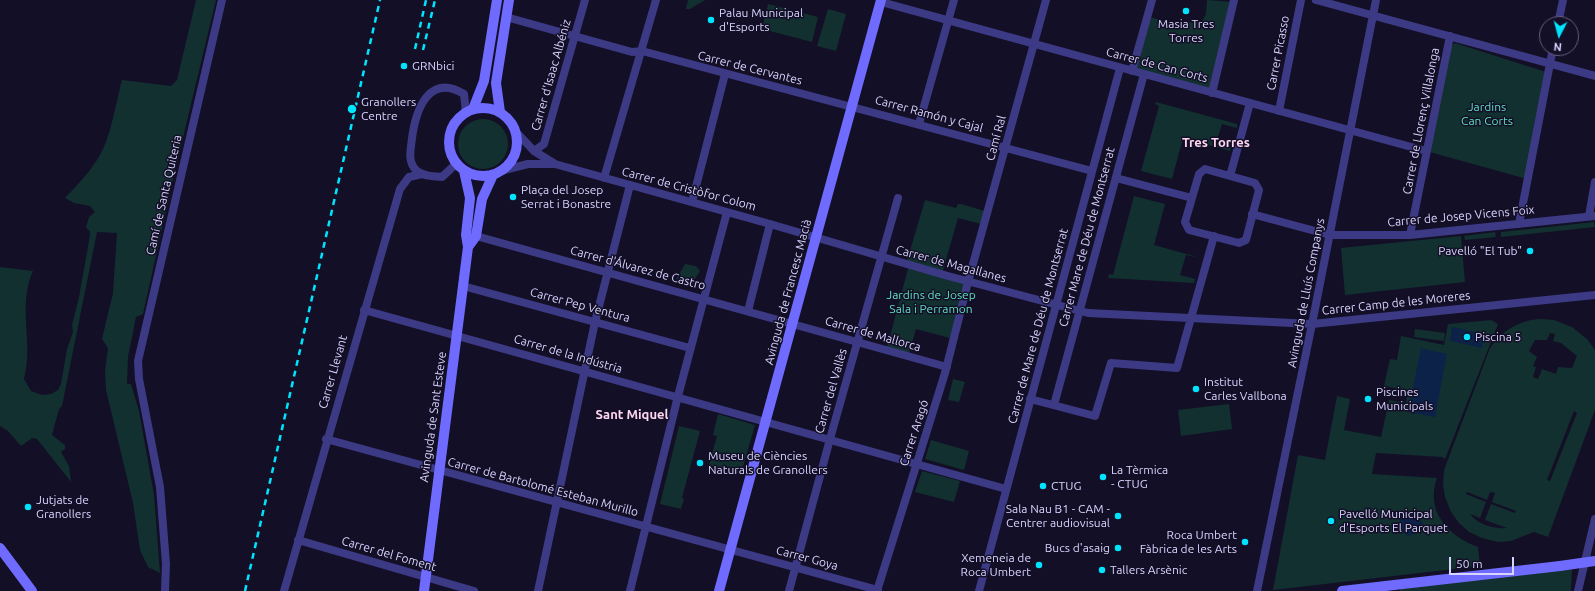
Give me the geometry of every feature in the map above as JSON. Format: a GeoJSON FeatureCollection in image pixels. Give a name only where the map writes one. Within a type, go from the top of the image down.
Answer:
{"type":"FeatureCollection","features":[{"type":"Feature","properties":{"kind":"street","name":"Camí de Santa Quiteria"},"geometry":{"type":"LineString","coordinates":[[165,591],[166,564],[162,508],[138,367],[139,355],[222,0]]}},
{"type":"Feature","properties":{"kind":"street"},"geometry":{"type":"LineString","coordinates":[[469,111],[484,81],[497,0]]}},
{"type":"Feature","properties":{"kind":"street"},"geometry":{"type":"LineString","coordinates":[[500,112],[496,83],[509,0]]}},
{"type":"Feature","properties":{"kind":"street","name":"Carrer d'Isaac Albéniz"},"geometry":{"type":"LineString","coordinates":[[534,151],[544,144],[585,0]]}},
{"type":"Feature","properties":{"kind":"street"},"geometry":{"type":"LineString","coordinates":[[604,178],[656,0]]}},
{"type":"Feature","properties":{"kind":"street"},"geometry":{"type":"LineString","coordinates":[[919,124],[954,0]]}},
{"type":"Feature","properties":{"kind":"street","name":"Camí Ral"},"geometry":{"type":"LineString","coordinates":[[968,282],[1046,0]]}},
{"type":"Feature","properties":{"kind":"street"},"geometry":{"type":"LineString","coordinates":[[1132,71],[1152,0]]}},
{"type":"Feature","properties":{"kind":"street"},"geometry":{"type":"LineString","coordinates":[[1212,93],[1234,0]]}},
{"type":"Feature","properties":{"kind":"street","name":"Carrer Picasso"},"geometry":{"type":"LineString","coordinates":[[1279,111],[1301,0]]}},
{"type":"Feature","properties":{"kind":"street"},"geometry":{"type":"LineString","coordinates":[[1316,0],[1595,76]]}},
{"type":"Feature","properties":{"kind":"street","name":"Avinguda de Lluís Companys"},"geometry":{"type":"LineString","coordinates":[[1257,591],[1330,236],[1376,0]]}},
{"type":"Feature","properties":{"kind":"street"},"geometry":{"type":"LineString","coordinates":[[1560,16],[1563,0]]}},
{"type":"Feature","properties":{"kind":"street","name":"Carrer de Can Corts"},"geometry":{"type":"LineString","coordinates":[[881,1],[948,21],[1426,151]]}},
{"type":"Feature","properties":{"kind":"street","name":"Avinguda de Francesc Macià"},"geometry":{"type":"LineString","coordinates":[[719,591],[881,1]]}},
{"type":"Feature","properties":{"kind":"street","name":"Carrer de Cervantes"},"geometry":{"type":"LineString","coordinates":[[506,18],[632,52],[642,51],[725,74],[852,106]]}},
{"type":"Feature","properties":{"kind":"street","name":"Carrer de Llorenç Villalonga"},"geometry":{"type":"LineString","coordinates":[[1410,235],[1450,36]]}},
{"type":"Feature","properties":{"kind":"street"},"geometry":{"type":"LineString","coordinates":[[1519,224],[1551,56]]}},
{"type":"Feature","properties":{"kind":"street","name":"Carrer de Mare de Déu de Montserrat"},"geometry":{"type":"LineString","coordinates":[[979,591],[1120,68]]}},
{"type":"Feature","properties":{"kind":"street"},"geometry":{"type":"LineString","coordinates":[[692,202],[725,74]]}},
{"type":"Feature","properties":{"kind":"street","name":"Carrer Mare de Déu de Montserrat"},"geometry":{"type":"LineString","coordinates":[[1054,406],[1144,74]]}},
{"type":"Feature","properties":{"kind":"street"},"geometry":{"type":"LineString","coordinates":[[456,164],[442,177],[422,174],[412,166],[410,157],[414,126],[422,102],[441,88],[450,87],[464,94],[469,111]]}},
{"type":"Feature","properties":{"kind":"street"},"geometry":{"type":"LineString","coordinates":[[1230,176],[1250,103]]}},
{"type":"Feature","properties":{"kind":"street","name":"Carrer Ramón y Cajal"},"geometry":{"type":"LineString","coordinates":[[852,106],[1092,171]]}},
{"type":"Feature","properties":{"kind":"street"},"geometry":{"type":"LineString","coordinates":[[482,108],[500,112],[507,118],[517,133],[518,144],[516,153],[511,162],[504,170],[484,177],[474,176],[464,171],[456,164],[449,151],[449,136],[457,119],[469,111],[482,108]]}},
{"type":"Feature","properties":{"kind":"street","name":"Carrer de Cristòfor Colom"},"geometry":{"type":"LineString","coordinates":[[517,133],[534,151],[555,164],[817,238]]}},
{"type":"Feature","properties":{"kind":"street","name":"Carrer de Cristòfor Colom"},"geometry":{"type":"LineString","coordinates":[[504,170],[528,164],[555,164]]}},
{"type":"Feature","properties":{"kind":"street"},"geometry":{"type":"LineString","coordinates":[[1205,169],[1230,176],[1255,183],[1259,190],[1246,240],[1239,243],[1189,230],[1185,222],[1199,174],[1205,169]]}},
{"type":"Feature","properties":{"kind":"street","name":"Avinguda de Sant Esteve"},"geometry":{"type":"LineString","coordinates":[[424,591],[468,247],[466,235],[470,198],[464,171]]}},
{"type":"Feature","properties":{"kind":"street","name":"Carrer Llevant"},"geometry":{"type":"LineString","coordinates":[[284,591],[326,439],[400,189],[409,177],[422,174]]}},
{"type":"Feature","properties":{"kind":"street","name":"Avinguda de Sant Esteve"},"geometry":{"type":"LineString","coordinates":[[468,247],[476,236],[482,199],[493,175]]}},
{"type":"Feature","properties":{"kind":"street"},"geometry":{"type":"LineString","coordinates":[[1116,178],[1192,198]]}},
{"type":"Feature","properties":{"kind":"street"},"geometry":{"type":"LineString","coordinates":[[1592,216],[1595,182]]}},
{"type":"Feature","properties":{"kind":"street"},"geometry":{"type":"LineString","coordinates":[[538,591],[595,322],[630,185]]}},
{"type":"Feature","properties":{"kind":"street","name":"Carrer del Vallès"},"geometry":{"type":"LineString","coordinates":[[790,591],[830,439],[898,198]]}},
{"type":"Feature","properties":{"kind":"street"},"geometry":{"type":"LineString","coordinates":[[630,591],[690,348],[705,299],[727,212]]}},
{"type":"Feature","properties":{"kind":"street","name":"Carrer de Josep Vicens Foix"},"geometry":{"type":"LineString","coordinates":[[1252,214],[1330,236],[1410,235],[1592,216]]}},
{"type":"Feature","properties":{"kind":"street"},"geometry":{"type":"LineString","coordinates":[[748,311],[770,224]]}},
{"type":"Feature","properties":{"kind":"street","name":"Carrer d'Álvarez de Castro"},"geometry":{"type":"LineString","coordinates":[[476,236],[793,324]]}},
{"type":"Feature","properties":{"kind":"street"},"geometry":{"type":"LineString","coordinates":[[1030,399],[1095,416],[1111,363],[1177,368],[1214,236]]}},
{"type":"Feature","properties":{"kind":"street","name":"Carrer de Magallanes"},"geometry":{"type":"LineString","coordinates":[[817,238],[882,258],[1080,312]]}},
{"type":"Feature","properties":{"kind":"street","name":"Carrer Aragó"},"geometry":{"type":"LineString","coordinates":[[878,590],[916,463],[947,368],[968,282]]}},
{"type":"Feature","properties":{"kind":"street","name":"Carrer Pep Ventura"},"geometry":{"type":"LineString","coordinates":[[463,286],[690,348]]}},
{"type":"Feature","properties":{"kind":"street","name":"Carrer Camp de les Moreres"},"geometry":{"type":"LineString","coordinates":[[1080,312],[1191,319],[1312,324],[1595,294]]}},
{"type":"Feature","properties":{"kind":"street","name":"Carrer de la Indústria"},"geometry":{"type":"LineString","coordinates":[[364,310],[678,396],[1006,489]]}},
{"type":"Feature","properties":{"kind":"street","name":"Carrer de Mallorca"},"geometry":{"type":"LineString","coordinates":[[793,324],[947,368]]}},
{"type":"Feature","properties":{"kind":"street","name":"Carrer de Bartolomé Esteban Murillo"},"geometry":{"type":"LineString","coordinates":[[326,439],[731,550]]}},
{"type":"Feature","properties":{"kind":"street"},"geometry":{"type":"LineString","coordinates":[[1578,591],[1595,519]]}},
{"type":"Feature","properties":{"kind":"street","name":"Carrer del Foment"},"geometry":{"type":"LineString","coordinates":[[298,540],[474,591]]}},
{"type":"Feature","properties":{"kind":"street"},"geometry":{"type":"LineString","coordinates":[[0,548],[32,591]]}},
{"type":"Feature","properties":{"kind":"street","name":"Carrer Goya"},"geometry":{"type":"LineString","coordinates":[[731,550],[878,590]]}},
{"type":"Feature","properties":{"kind":"street"},"geometry":{"type":"LineString","coordinates":[[1342,591],[1392,588],[1595,562]]}},
{"type":"Feature","properties":{"kind":"green space"},"geometry":{"type":"Polygon","coordinates":[[[196,0],[216,0],[173,179],[143,314],[136,317],[128,357],[127,384],[131,384],[139,411],[154,495],[160,573],[148,567],[140,550],[133,503],[106,390],[105,371],[108,348],[102,339],[113,293],[117,233],[97,232],[62,406],[59,409],[52,435],[65,445],[65,449],[61,452],[69,466],[71,482],[37,439],[32,438],[21,446],[8,431],[0,426],[0,267],[33,271],[28,284],[26,298],[27,365],[24,379],[31,391],[42,395],[51,394],[58,390],[61,384],[67,349],[73,332],[72,325],[79,297],[89,241],[90,232],[86,227],[89,217],[95,212],[90,206],[74,203],[65,198],[88,172],[104,147],[122,80],[171,86],[177,80],[196,0]]]}},
{"type":"Feature","properties":{"kind":"green space"},"geometry":{"type":"Polygon","coordinates":[[[688,0],[705,0],[690,9],[686,9],[688,0]]]}},
{"type":"Feature","properties":{"kind":"green space"},"geometry":{"type":"Polygon","coordinates":[[[1207,0],[1233,2],[1212,93],[1132,71],[1147,16],[1164,21],[1201,23],[1206,14],[1207,0]]]}},
{"type":"Feature","properties":{"kind":"green space"},"geometry":{"type":"Polygon","coordinates":[[[768,4],[818,17],[812,42],[762,29],[768,4]]]}},
{"type":"Feature","properties":{"kind":"green space"},"geometry":{"type":"Polygon","coordinates":[[[828,9],[846,14],[836,51],[817,46],[828,9]]]}},
{"type":"Feature","properties":{"kind":"green space","name":"Jardins Can Corts"},"geometry":{"type":"Polygon","coordinates":[[[1455,43],[1546,72],[1527,179],[1426,151],[1448,48],[1455,43]]]}},
{"type":"Feature","properties":{"kind":"green space"},"geometry":{"type":"Polygon","coordinates":[[[1156,102],[1237,124],[1237,128],[1222,124],[1216,143],[1231,148],[1230,151],[1183,138],[1172,179],[1141,171],[1159,106],[1155,104],[1156,102]]]}},
{"type":"Feature","properties":{"kind":"green space"},"geometry":{"type":"Polygon","coordinates":[[[478,119],[488,119],[501,126],[508,139],[508,149],[501,162],[488,169],[478,169],[469,165],[462,158],[458,149],[458,139],[462,130],[469,123],[478,119]]]}},
{"type":"Feature","properties":{"kind":"green space"},"geometry":{"type":"Polygon","coordinates":[[[1134,196],[1165,204],[1154,245],[1201,258],[1186,255],[1180,275],[1195,279],[1194,283],[1108,278],[1109,274],[1113,275],[1134,196]]]}},
{"type":"Feature","properties":{"kind":"green space","name":"Jardins de Josep Sala i Perramon"},"geometry":{"type":"Polygon","coordinates":[[[925,200],[956,208],[958,204],[961,204],[988,212],[985,225],[958,218],[942,274],[968,282],[950,338],[916,329],[908,357],[886,351],[909,265],[906,264],[925,200]]]}},
{"type":"Feature","properties":{"kind":"green space"},"geometry":{"type":"Polygon","coordinates":[[[1594,222],[1595,227],[1501,237],[1501,232],[1594,222]]]}},
{"type":"Feature","properties":{"kind":"green space"},"geometry":{"type":"Polygon","coordinates":[[[1495,232],[1496,237],[1465,240],[1464,236],[1495,232]]]}},
{"type":"Feature","properties":{"kind":"green space"},"geometry":{"type":"Polygon","coordinates":[[[1461,236],[1465,282],[1345,295],[1341,248],[1461,236]]]}},
{"type":"Feature","properties":{"kind":"green space"},"geometry":{"type":"Polygon","coordinates":[[[685,264],[696,266],[700,271],[695,279],[686,281],[676,279],[685,264]]]}},
{"type":"Feature","properties":{"kind":"green space"},"geometry":{"type":"Polygon","coordinates":[[[1491,320],[1498,324],[1445,459],[1442,457],[1376,453],[1372,474],[1437,478],[1434,490],[1434,501],[1437,511],[1442,521],[1449,529],[1457,536],[1478,547],[1480,566],[1273,590],[1298,455],[1325,460],[1337,396],[1350,399],[1344,430],[1381,437],[1389,400],[1406,403],[1408,391],[1384,386],[1390,359],[1397,360],[1401,336],[1444,345],[1448,324],[1491,320]]]}},
{"type":"Feature","properties":{"kind":"green space"},"geometry":{"type":"Polygon","coordinates":[[[1533,320],[1554,320],[1572,327],[1587,339],[1595,350],[1595,410],[1548,537],[1534,532],[1511,541],[1498,542],[1482,538],[1469,532],[1459,523],[1451,512],[1445,497],[1443,484],[1444,470],[1490,348],[1500,336],[1518,324],[1533,320]],[[1550,333],[1547,340],[1535,340],[1529,351],[1537,357],[1533,366],[1536,367],[1533,377],[1538,379],[1542,369],[1556,374],[1558,367],[1572,368],[1577,356],[1561,343],[1553,341],[1555,334],[1550,333]],[[1574,411],[1547,480],[1550,481],[1577,413],[1574,411]],[[1467,492],[1466,494],[1486,502],[1480,518],[1470,514],[1474,518],[1487,526],[1507,528],[1485,520],[1491,504],[1515,513],[1516,511],[1492,502],[1495,493],[1490,492],[1487,500],[1467,492]]]}},
{"type":"Feature","properties":{"kind":"green space"},"geometry":{"type":"Polygon","coordinates":[[[1415,329],[1445,333],[1444,341],[1414,337],[1415,329]]]}},
{"type":"Feature","properties":{"kind":"green space"},"geometry":{"type":"Polygon","coordinates":[[[953,379],[965,382],[959,402],[948,400],[953,379]]]}},
{"type":"Feature","properties":{"kind":"green space"},"geometry":{"type":"Polygon","coordinates":[[[1229,404],[1232,429],[1181,436],[1178,410],[1229,404]]]}},
{"type":"Feature","properties":{"kind":"green space"},"geometry":{"type":"Polygon","coordinates":[[[718,414],[755,425],[741,474],[709,465],[717,436],[713,435],[718,414]]]}},
{"type":"Feature","properties":{"kind":"green space"},"geometry":{"type":"Polygon","coordinates":[[[679,426],[700,431],[682,498],[684,499],[681,509],[660,504],[679,426]]]}},
{"type":"Feature","properties":{"kind":"green space"},"geometry":{"type":"Polygon","coordinates":[[[931,440],[969,451],[964,470],[925,459],[931,440]]]}},
{"type":"Feature","properties":{"kind":"green space"},"geometry":{"type":"Polygon","coordinates":[[[922,471],[960,481],[954,502],[915,492],[922,471]]]}},
{"type":"Feature","properties":{"kind":"green space"},"geometry":{"type":"Polygon","coordinates":[[[1572,568],[1571,591],[1400,591],[1400,589],[1572,568]]]}},
{"type":"Feature","properties":{"kind":"water","name":"Piscina 5"},"geometry":{"type":"Polygon","coordinates":[[[1452,327],[1484,334],[1482,348],[1450,341],[1452,327]]]}},
{"type":"Feature","properties":{"kind":"water"},"geometry":{"type":"Polygon","coordinates":[[[1421,348],[1447,354],[1435,417],[1408,412],[1421,348]]]}},
{"type":"Feature","properties":{"kind":"water"},"geometry":{"type":"Polygon","coordinates":[[[1412,512],[1423,523],[1417,533],[1408,536],[1401,531],[1400,518],[1412,512]]]}},
{"type":"Feature","properties":{"kind":"railway"},"geometry":{"type":"LineString","coordinates":[[245,591],[380,0]]}},
{"type":"Feature","properties":{"kind":"railway"},"geometry":{"type":"LineString","coordinates":[[415,49],[426,0]]}},
{"type":"Feature","properties":{"kind":"railway"},"geometry":{"type":"LineString","coordinates":[[423,50],[435,0]]}},
{"type":"Feature","properties":{"kind":"place","name":"Masia Tres Torres"},"geometry":{"type":"Point","coordinates":[1186,11]}},
{"type":"Feature","properties":{"kind":"place","name":"Palau Municipal d'Esports"},"geometry":{"type":"Point","coordinates":[711,20]}},
{"type":"Feature","properties":{"kind":"place","name":"GRNbici"},"geometry":{"type":"Point","coordinates":[404,66]}},
{"type":"Feature","properties":{"kind":"place","name":"Granollers Centre"},"geometry":{"type":"Point","coordinates":[352,109]}},
{"type":"Feature","properties":{"kind":"place","name":"Plaça del Josep Serrat i Bonastre"},"geometry":{"type":"Point","coordinates":[513,197]}},
{"type":"Feature","properties":{"kind":"place","name":"Pavelló \"El Tub\""},"geometry":{"type":"Point","coordinates":[1530,251]}},
{"type":"Feature","properties":{"kind":"place","name":"Piscina 5"},"geometry":{"type":"Point","coordinates":[1467,337]}},
{"type":"Feature","properties":{"kind":"place","name":"Institut Carles Vallbona"},"geometry":{"type":"Point","coordinates":[1196,389]}},
{"type":"Feature","properties":{"kind":"place","name":"Piscines Municipals"},"geometry":{"type":"Point","coordinates":[1368,399]}},
{"type":"Feature","properties":{"kind":"place","name":"Museu de Ciències Naturals de Granollers"},"geometry":{"type":"Point","coordinates":[700,463]}},
{"type":"Feature","properties":{"kind":"place","name":"La Tèrmica - CTUG"},"geometry":{"type":"Point","coordinates":[1103,477]}},
{"type":"Feature","properties":{"kind":"place","name":"CTUG"},"geometry":{"type":"Point","coordinates":[1043,486]}},
{"type":"Feature","properties":{"kind":"place","name":"Jutjats de Granollers"},"geometry":{"type":"Point","coordinates":[28,507]}},
{"type":"Feature","properties":{"kind":"place","name":"Sala Nau B1 - CAM - Centrer audiovisual"},"geometry":{"type":"Point","coordinates":[1118,516]}},
{"type":"Feature","properties":{"kind":"place","name":"Pavelló Municipal d'Esports El Parquet"},"geometry":{"type":"Point","coordinates":[1331,521]}},
{"type":"Feature","properties":{"kind":"place","name":"Roca Umbert Fàbrica de les Arts"},"geometry":{"type":"Point","coordinates":[1245,542]}},
{"type":"Feature","properties":{"kind":"place","name":"Bucs d'asaig"},"geometry":{"type":"Point","coordinates":[1118,548]}},
{"type":"Feature","properties":{"kind":"place","name":"Xemeneia de Roca Umbert"},"geometry":{"type":"Point","coordinates":[1039,565]}},
{"type":"Feature","properties":{"kind":"place","name":"Tallers Arsènic"},"geometry":{"type":"Point","coordinates":[1102,570]}},
{"type":"Feature","properties":{"kind":"district","name":"Tres Torres"},"geometry":{"type":"Point","coordinates":[1216,143]}},
{"type":"Feature","properties":{"kind":"district","name":"Sant Miquel"},"geometry":{"type":"Point","coordinates":[632,415]}}]}
